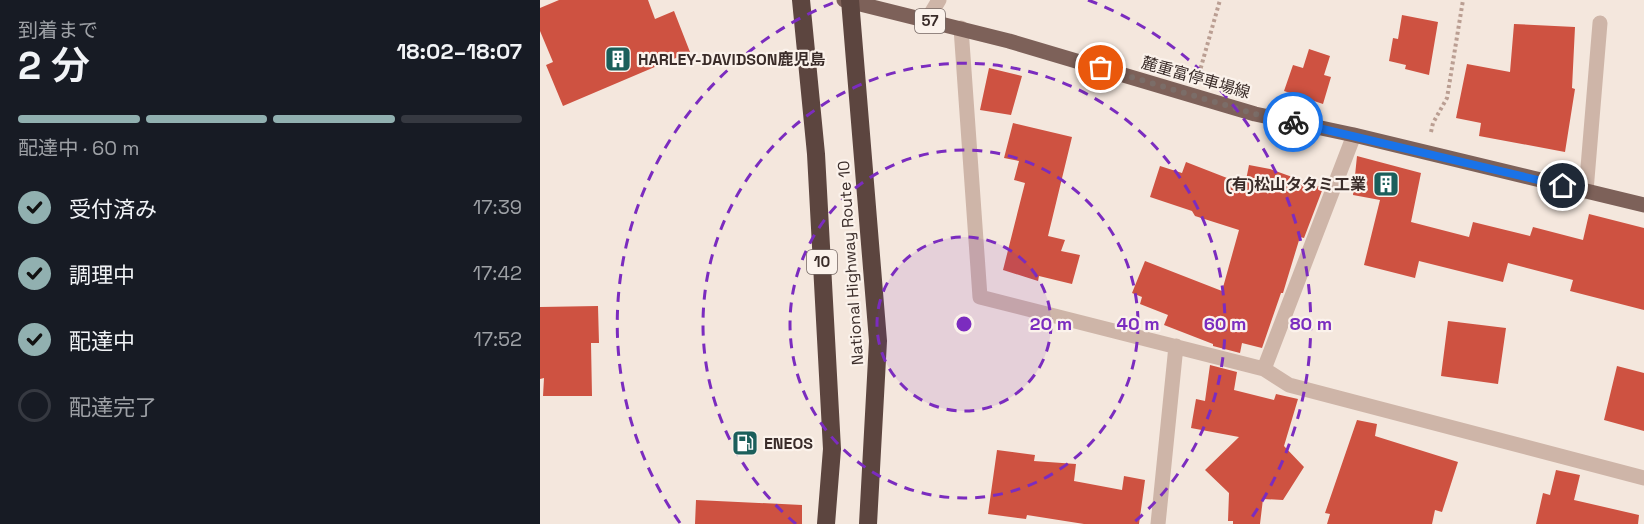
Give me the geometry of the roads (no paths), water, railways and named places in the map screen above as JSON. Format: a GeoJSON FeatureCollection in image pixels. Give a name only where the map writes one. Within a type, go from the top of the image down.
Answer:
{"type":"FeatureCollection","features":[{"type":"Feature","properties":{"kind":"highway","name":"National Highway Route 10"},"geometry":{"type":"LineString","coordinates":[[801,0],[816,154],[831,427],[832,449],[826,524]]}},
{"type":"Feature","properties":{"kind":"highway","name":"National Highway Route 10"},"geometry":{"type":"LineString","coordinates":[[848,0],[878,341],[868,524]]}},
{"type":"Feature","properties":{"kind":"main road","name":"麓重富停車場線"},"geometry":{"type":"LineString","coordinates":[[848,0],[961,28],[1255,114],[1354,135],[1644,205]]}},
{"type":"Feature","properties":{"kind":"street"},"geometry":{"type":"LineString","coordinates":[[927,20],[939,0]]}},
{"type":"Feature","properties":{"kind":"street"},"geometry":{"type":"LineString","coordinates":[[1586,191],[1600,23]]}},
{"type":"Feature","properties":{"kind":"street"},"geometry":{"type":"LineString","coordinates":[[961,28],[980,297],[1264,369],[1289,386],[1644,478]]}},
{"type":"Feature","properties":{"kind":"street"},"geometry":{"type":"LineString","coordinates":[[1264,369],[1354,135]]}},
{"type":"Feature","properties":{"kind":"street"},"geometry":{"type":"LineString","coordinates":[[1158,524],[1176,346]]}},
{"type":"Feature","properties":{"kind":"place","name":"HARLEY-DAVIDSON鹿児島"},"geometry":{"type":"Point","coordinates":[618,59]}},
{"type":"Feature","properties":{"kind":"place","name":"(有)松山タタミ工業"},"geometry":{"type":"Point","coordinates":[1386,184]}},
{"type":"Feature","properties":{"kind":"place","name":"ENEOS"},"geometry":{"type":"Point","coordinates":[745,443]}}]}
